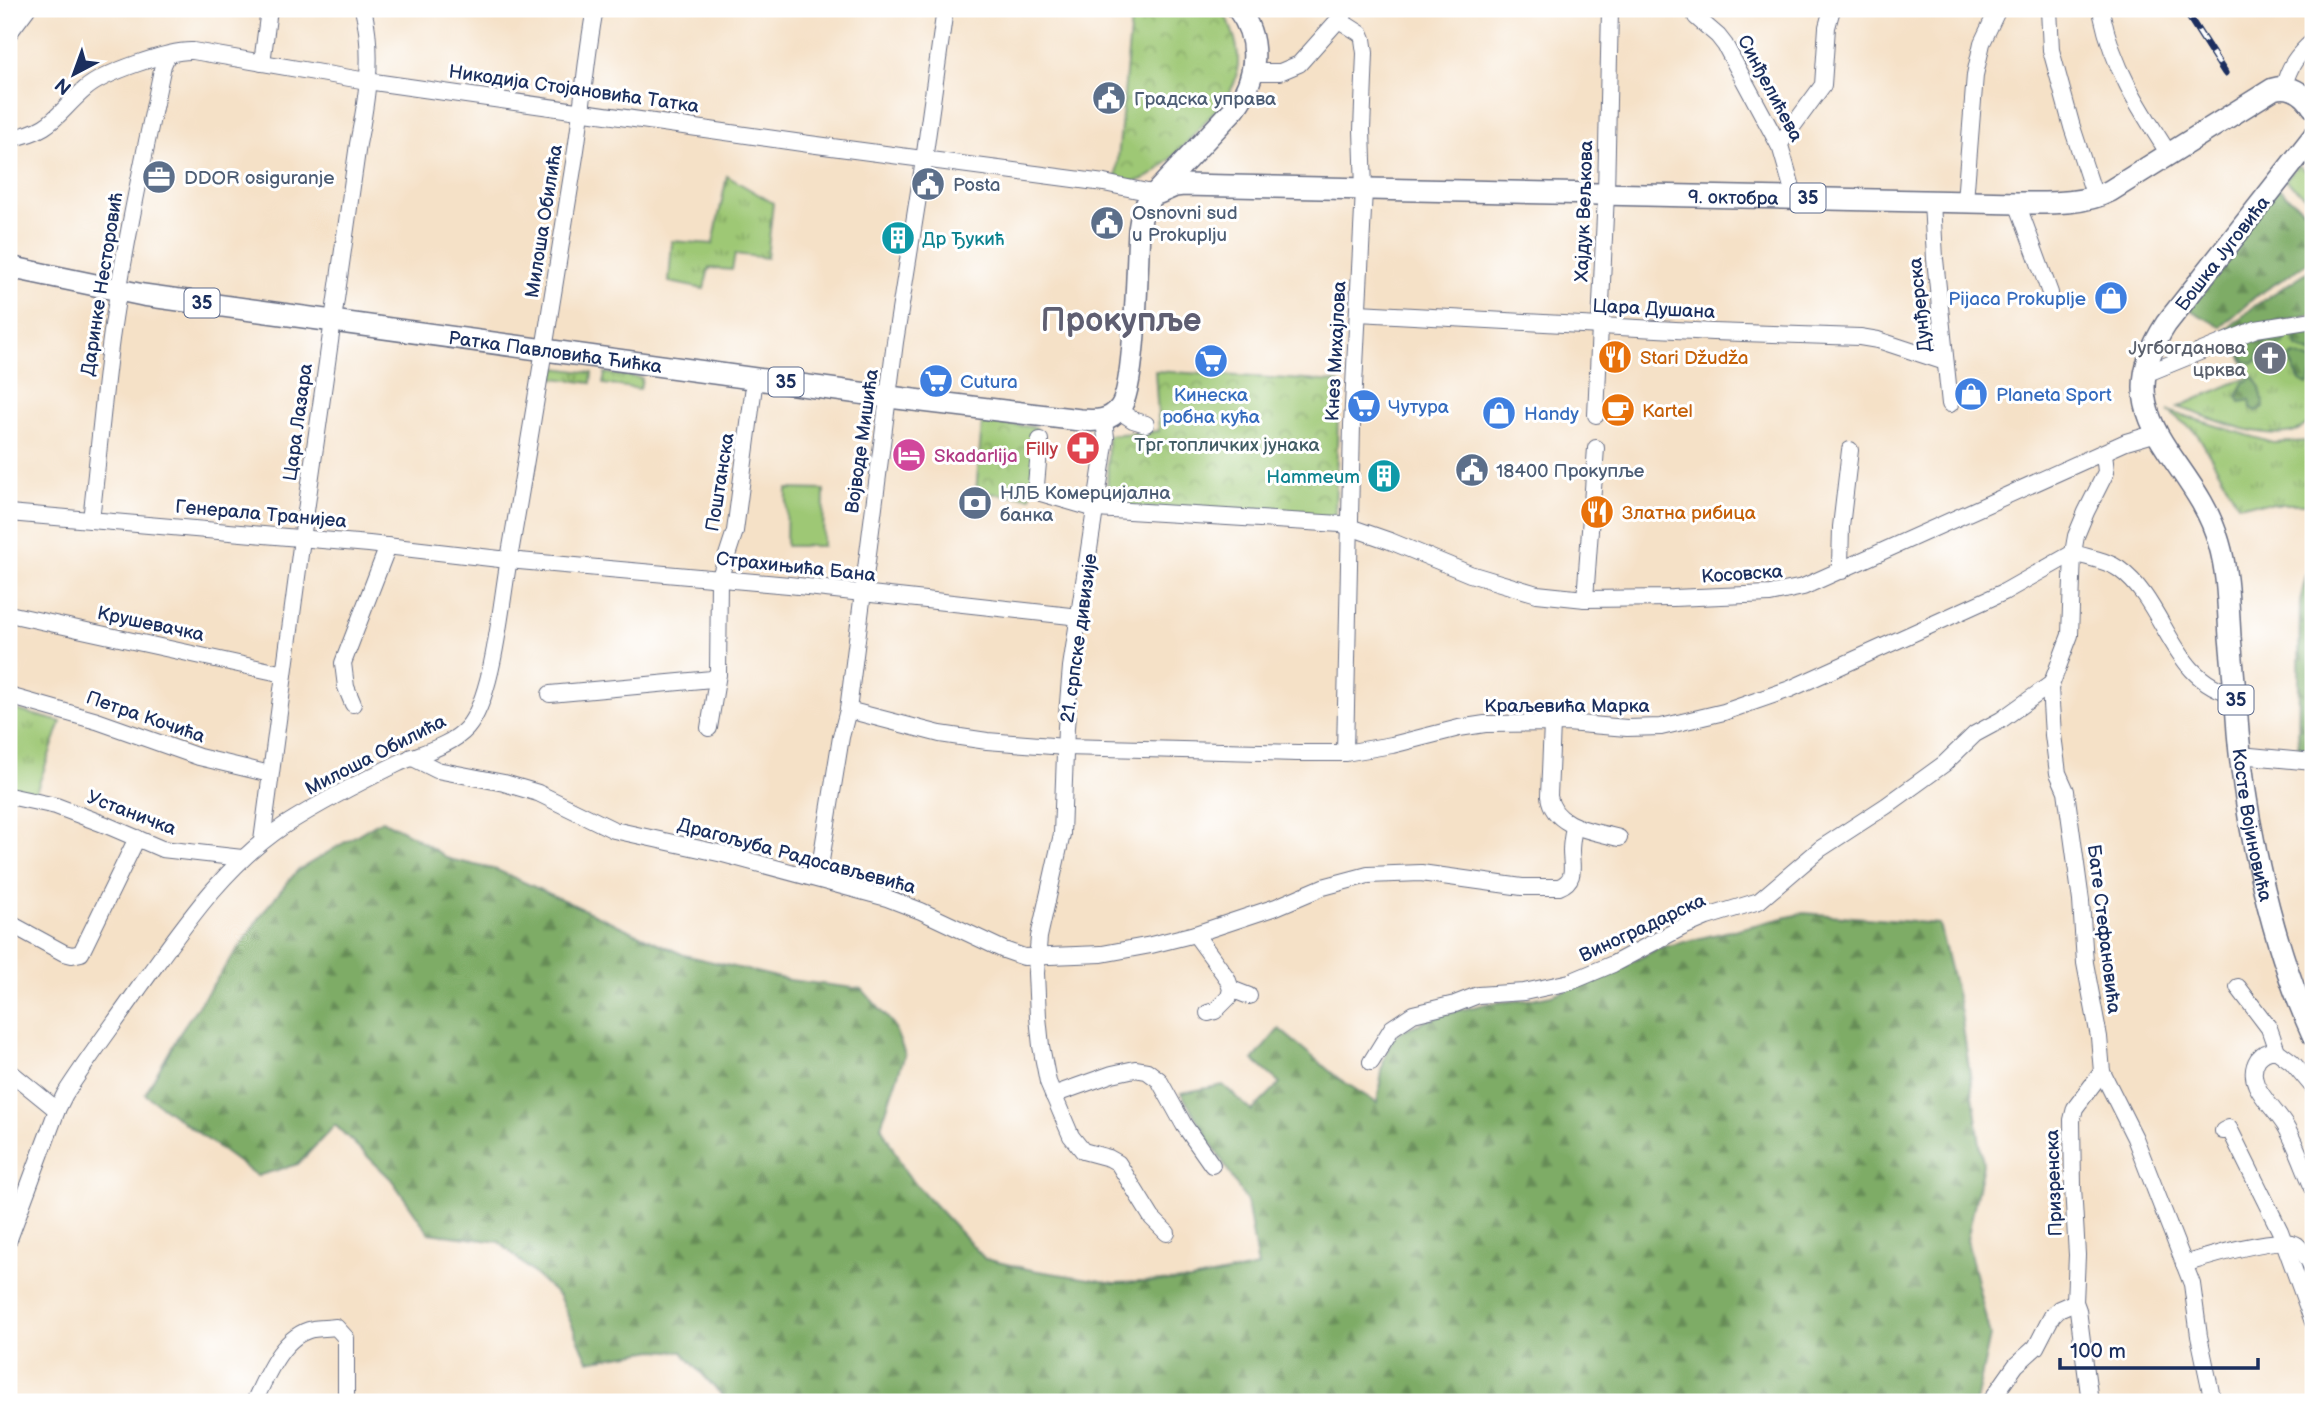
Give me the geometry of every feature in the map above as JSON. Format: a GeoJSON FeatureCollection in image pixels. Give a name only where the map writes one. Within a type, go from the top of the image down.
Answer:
{"type":"FeatureCollection","features":[{"type":"Feature","properties":{"kind":"main road"},"geometry":{"type":"LineString","coordinates":[[1238,9],[1246,20],[1252,37],[1253,72]]}},
{"type":"Feature","properties":{"kind":"main road","name":"21. српске дивизије"},"geometry":{"type":"LineString","coordinates":[[1111,415],[1126,396],[1129,380],[1140,218],[1144,206],[1243,98],[1253,72]]}},
{"type":"Feature","properties":{"kind":"main road"},"geometry":{"type":"LineString","coordinates":[[2284,87],[2303,95],[2313,107]]}},
{"type":"Feature","properties":{"kind":"main road","name":"9. октобра"},"geometry":{"type":"LineString","coordinates":[[1157,194],[1175,186],[1224,186],[2017,203],[2070,201],[2095,197],[2119,186],[2267,92],[2284,87]]}},
{"type":"Feature","properties":{"kind":"main road"},"geometry":{"type":"LineString","coordinates":[[1208,138],[1202,157],[1203,166],[1209,175],[1224,186]]}},
{"type":"Feature","properties":{"kind":"main road","name":"Бошка Југовића"},"geometry":{"type":"LineString","coordinates":[[2143,375],[2147,358],[2166,324],[2313,138]]}},
{"type":"Feature","properties":{"kind":"main road","name":"Ратка Павловића Ћићка"},"geometry":{"type":"LineString","coordinates":[[9,267],[119,291],[888,397],[1080,420],[1111,415]]}},
{"type":"Feature","properties":{"kind":"main road","name":"Косте Војиновића"},"geometry":{"type":"LineString","coordinates":[[2143,375],[2144,401],[2157,433],[2202,504],[2219,541],[2226,580],[2240,755],[2254,840],[2273,921],[2297,996],[2313,1035]]}},
{"type":"Feature","properties":{"kind":"street"},"geometry":{"type":"LineString","coordinates":[[9,33],[27,9]]}},
{"type":"Feature","properties":{"kind":"street"},"geometry":{"type":"LineString","coordinates":[[262,63],[269,9]]}},
{"type":"Feature","properties":{"kind":"street","name":"Цара Лазара"},"geometry":{"type":"LineString","coordinates":[[262,841],[302,539],[366,104],[368,40],[363,9]]}},
{"type":"Feature","properties":{"kind":"street","name":"Милоша Обилића"},"geometry":{"type":"LineString","coordinates":[[10,1234],[57,1110],[85,1064],[222,878],[262,841],[316,807],[411,757],[458,736],[468,727],[478,710],[490,669],[544,349],[582,110],[588,44],[595,9]]}},
{"type":"Feature","properties":{"kind":"street","name":"Војводе Мишића"},"geometry":{"type":"LineString","coordinates":[[818,879],[841,737],[848,710],[888,397],[925,160],[945,9]]}},
{"type":"Feature","properties":{"kind":"street","name":"Хајдук Вељкова"},"geometry":{"type":"LineString","coordinates":[[1596,415],[1606,194],[1610,9]]}},
{"type":"Feature","properties":{"kind":"street","name":"Синђелићева"},"geometry":{"type":"LineString","coordinates":[[1695,9],[1696,17],[1725,45],[1779,145],[1795,198]]}},
{"type":"Feature","properties":{"kind":"street"},"geometry":{"type":"LineString","coordinates":[[1779,145],[1823,85],[1827,27],[1832,9]]}},
{"type":"Feature","properties":{"kind":"street"},"geometry":{"type":"LineString","coordinates":[[1965,201],[1975,75],[1982,43],[1998,9]]}},
{"type":"Feature","properties":{"kind":"street"},"geometry":{"type":"LineString","coordinates":[[2049,9],[2051,50],[2095,197]]}},
{"type":"Feature","properties":{"kind":"street"},"geometry":{"type":"LineString","coordinates":[[1253,72],[1268,73],[1291,69],[1306,57],[1344,15]]}},
{"type":"Feature","properties":{"kind":"street","name":"Кнез Михајлова"},"geometry":{"type":"LineString","coordinates":[[1344,15],[1361,34],[1365,44],[1362,130],[1364,190],[1352,425],[1345,753]]}},
{"type":"Feature","properties":{"kind":"street"},"geometry":{"type":"LineString","coordinates":[[2102,15],[2106,37],[2119,71],[2135,102],[2169,154]]}},
{"type":"Feature","properties":{"kind":"street"},"geometry":{"type":"LineString","coordinates":[[2284,87],[2293,62],[2313,41]]}},
{"type":"Feature","properties":{"kind":"street","name":"Никодија Стојановића Татка"},"geometry":{"type":"LineString","coordinates":[[9,139],[50,125],[85,89],[100,79],[135,64],[177,52],[193,51],[368,81],[1104,183],[1157,194]]}},
{"type":"Feature","properties":{"kind":"street","name":"Даринке Несторовић"},"geometry":{"type":"LineString","coordinates":[[91,520],[99,436],[119,291],[135,199],[167,56]]}},
{"type":"Feature","properties":{"kind":"street","name":"Дунђерска"},"geometry":{"type":"LineString","coordinates":[[1932,201],[1950,404]]}},
{"type":"Feature","properties":{"kind":"street"},"geometry":{"type":"LineString","coordinates":[[2017,203],[2050,293]]}},
{"type":"Feature","properties":{"kind":"street","name":"Цара Душана"},"geometry":{"type":"LineString","coordinates":[[1358,313],[1871,338],[1945,362]]}},
{"type":"Feature","properties":{"kind":"street"},"geometry":{"type":"LineString","coordinates":[[2143,375],[2256,329],[2313,320]]}},
{"type":"Feature","properties":{"kind":"street","name":"Поштанска"},"geometry":{"type":"LineString","coordinates":[[709,728],[718,674],[719,580],[735,531],[755,378]]}},
{"type":"Feature","properties":{"kind":"street"},"geometry":{"type":"LineString","coordinates":[[1111,415],[1146,424]]}},
{"type":"Feature","properties":{"kind":"street","name":"21. српске дивизије"},"geometry":{"type":"LineString","coordinates":[[1111,415],[1070,674],[1062,834],[1041,922],[1036,973],[1041,1046],[1048,1082],[1068,1130],[1086,1153],[1118,1163],[1152,1218],[1167,1233]]}},
{"type":"Feature","properties":{"kind":"street","name":"Косовска"},"geometry":{"type":"LineString","coordinates":[[1351,526],[1452,568],[1537,594],[1586,599],[1770,594],[1803,587],[2126,442],[2157,433]]}},
{"type":"Feature","properties":{"kind":"street"},"geometry":{"type":"LineString","coordinates":[[1041,440],[1037,489],[1041,493],[1096,509],[1351,526]]}},
{"type":"Feature","properties":{"kind":"street"},"geometry":{"type":"LineString","coordinates":[[1586,599],[1596,448]]}},
{"type":"Feature","properties":{"kind":"street"},"geometry":{"type":"LineString","coordinates":[[1842,570],[1841,527],[1850,450]]}},
{"type":"Feature","properties":{"kind":"street","name":"Бате Стефановића"},"geometry":{"type":"LineString","coordinates":[[2104,453],[2106,472],[2076,536],[2070,635],[2052,684],[2051,709],[2056,762],[2066,791],[2081,901],[2085,963],[2099,1037],[2102,1072],[2135,1138],[2192,1283],[2199,1336],[2213,1402]]}},
{"type":"Feature","properties":{"kind":"street","name":"Генерала Транијеа"},"geometry":{"type":"LineString","coordinates":[[9,513],[388,546],[508,560]]}},
{"type":"Feature","properties":{"kind":"street"},"geometry":{"type":"LineString","coordinates":[[353,704],[346,687],[343,663],[388,546]]}},
{"type":"Feature","properties":{"kind":"street"},"geometry":{"type":"LineString","coordinates":[[2073,553],[2100,560],[2123,572],[2150,605],[2188,666],[2204,682],[2224,692],[2236,694]]}},
{"type":"Feature","properties":{"kind":"street","name":"Краљевића Марка"},"geometry":{"type":"LineString","coordinates":[[848,710],[963,739],[1065,747],[1345,753],[1471,726],[1519,723],[1661,727],[1706,718],[1797,685],[2004,592],[2073,553]]}},
{"type":"Feature","properties":{"kind":"street","name":"Страхињића Бана"},"geometry":{"type":"LineString","coordinates":[[508,560],[1080,617]]}},
{"type":"Feature","properties":{"kind":"street","name":"Крушевачка"},"geometry":{"type":"LineString","coordinates":[[9,614],[284,674]]}},
{"type":"Feature","properties":{"kind":"street"},"geometry":{"type":"LineString","coordinates":[[550,694],[712,679],[718,674]]}},
{"type":"Feature","properties":{"kind":"street","name":"Виноградарска"},"geometry":{"type":"LineString","coordinates":[[1371,1062],[1392,1028],[1413,1014],[1455,1004],[1478,995],[1534,991],[1570,982],[1613,964],[1681,928],[1759,901],[1820,849],[1944,764],[1975,734],[2001,720],[2052,684]]}},
{"type":"Feature","properties":{"kind":"street","name":"Петра Кочића"},"geometry":{"type":"LineString","coordinates":[[9,696],[97,720],[199,757],[270,774]]}},
{"type":"Feature","properties":{"kind":"street"},"geometry":{"type":"LineString","coordinates":[[1552,724],[1549,801],[1554,811],[1574,826],[1619,838]]}},
{"type":"Feature","properties":{"kind":"street"},"geometry":{"type":"LineString","coordinates":[[2240,755],[2310,762]]}},
{"type":"Feature","properties":{"kind":"street","name":"Драгољуба Радосављевића"},"geometry":{"type":"LineString","coordinates":[[411,757],[437,770],[495,781],[538,793],[614,830],[695,847],[900,902],[1024,957],[1119,951],[1195,934],[1323,887],[1368,875],[1421,873],[1522,887],[1559,887],[1567,883],[1572,875],[1571,846],[1574,826]]}},
{"type":"Feature","properties":{"kind":"street","name":"Устаничка"},"geometry":{"type":"LineString","coordinates":[[9,796],[56,806],[162,849],[242,858]]}},
{"type":"Feature","properties":{"kind":"street"},"geometry":{"type":"LineString","coordinates":[[9,923],[64,953],[82,953],[136,838]]}},
{"type":"Feature","properties":{"kind":"street"},"geometry":{"type":"LineString","coordinates":[[1195,934],[1227,978],[1231,989],[1229,997],[1215,1011],[1208,1013]]}},
{"type":"Feature","properties":{"kind":"street"},"geometry":{"type":"LineString","coordinates":[[2238,987],[2269,1028],[2277,1051],[2292,1062],[2313,1087]]}},
{"type":"Feature","properties":{"kind":"street"},"geometry":{"type":"LineString","coordinates":[[1231,989],[1249,996]]}},
{"type":"Feature","properties":{"kind":"street"},"geometry":{"type":"LineString","coordinates":[[2277,1051],[2266,1052],[2260,1056],[2255,1067],[2254,1080],[2286,1127],[2313,1188]]}},
{"type":"Feature","properties":{"kind":"street"},"geometry":{"type":"LineString","coordinates":[[1053,1095],[1112,1074],[1135,1069],[1147,1071],[1159,1080],[1184,1125],[1212,1166]]}},
{"type":"Feature","properties":{"kind":"street"},"geometry":{"type":"LineString","coordinates":[[9,1071],[57,1110]]}},
{"type":"Feature","properties":{"kind":"street","name":"Призренска"},"geometry":{"type":"LineString","coordinates":[[2091,1402],[2075,1302],[2077,1255],[2072,1120],[2075,1108],[2102,1072]]}},
{"type":"Feature","properties":{"kind":"street"},"geometry":{"type":"LineString","coordinates":[[2223,1130],[2229,1128],[2284,1242],[2313,1322]]}},
{"type":"Feature","properties":{"kind":"street"},"geometry":{"type":"LineString","coordinates":[[2184,1264],[2235,1249],[2289,1242],[2298,1246],[2313,1268]]}},
{"type":"Feature","properties":{"kind":"street"},"geometry":{"type":"LineString","coordinates":[[1990,1402],[2016,1365],[2036,1347],[2052,1315],[2059,1308],[2075,1302]]}},
{"type":"Feature","properties":{"kind":"street"},"geometry":{"type":"LineString","coordinates":[[254,1402],[272,1363],[288,1343],[310,1329],[336,1327],[346,1338],[346,1402]]}},
{"type":"Feature","properties":{"kind":"green space"},"geometry":{"type":"Polygon","coordinates":[[[1132,9],[1221,9],[1234,35],[1238,62],[1231,89],[1196,132],[1156,172],[1144,179],[1128,182],[1116,180],[1132,9]]]}},
{"type":"Feature","properties":{"kind":"green space"},"geometry":{"type":"Polygon","coordinates":[[[2298,165],[2310,174],[2313,172],[2313,202],[2285,180],[2298,165]]]}},
{"type":"Feature","properties":{"kind":"green space"},"geometry":{"type":"Polygon","coordinates":[[[727,176],[773,203],[767,258],[735,254],[732,270],[709,268],[704,289],[669,282],[672,241],[713,244],[727,176]]]}},
{"type":"Feature","properties":{"kind":"green space"},"geometry":{"type":"Polygon","coordinates":[[[2278,188],[2313,218],[2313,259],[2255,297],[2221,327],[2187,308],[2278,188]]]}},
{"type":"Feature","properties":{"kind":"green space"},"geometry":{"type":"Polygon","coordinates":[[[2313,268],[2313,314],[2230,332],[2226,330],[2256,305],[2313,268]]]}},
{"type":"Feature","properties":{"kind":"green space"},"geometry":{"type":"Polygon","coordinates":[[[2313,323],[2313,419],[2302,427],[2282,434],[2252,431],[2178,407],[2250,376],[2234,341],[2313,323]]]}},
{"type":"Feature","properties":{"kind":"green space"},"geometry":{"type":"Polygon","coordinates":[[[2313,324],[2313,354],[2297,347],[2294,333],[2313,324]]]}},
{"type":"Feature","properties":{"kind":"green space"},"geometry":{"type":"Polygon","coordinates":[[[2287,331],[2284,344],[2276,346],[2268,341],[2260,349],[2258,360],[2252,363],[2244,361],[2234,341],[2287,331]]]}},
{"type":"Feature","properties":{"kind":"green space"},"geometry":{"type":"Polygon","coordinates":[[[2295,355],[2312,361],[2312,374],[2307,385],[2300,381],[2290,361],[2295,355]]]}},
{"type":"Feature","properties":{"kind":"green space"},"geometry":{"type":"Polygon","coordinates":[[[556,368],[592,373],[591,383],[554,378],[556,368]]]}},
{"type":"Feature","properties":{"kind":"green space","name":"Трг топличких јунака"},"geometry":{"type":"Polygon","coordinates":[[[1155,371],[1339,382],[1335,519],[1107,506],[1108,435],[1159,431],[1155,371]]]}},
{"type":"Feature","properties":{"kind":"green space"},"geometry":{"type":"Polygon","coordinates":[[[605,373],[642,378],[640,389],[603,384],[605,373]]]}},
{"type":"Feature","properties":{"kind":"green space"},"geometry":{"type":"Polygon","coordinates":[[[2254,377],[2260,386],[2264,404],[2264,407],[2257,411],[2251,408],[2250,400],[2240,402],[2237,396],[2244,383],[2254,377]]]}},
{"type":"Feature","properties":{"kind":"green space"},"geometry":{"type":"Polygon","coordinates":[[[2168,411],[2273,443],[2309,441],[2313,444],[2313,504],[2238,504],[2197,433],[2168,411]]]}},
{"type":"Feature","properties":{"kind":"green space"},"geometry":{"type":"Polygon","coordinates":[[[982,423],[1036,427],[1031,497],[976,492],[982,423]]]}},
{"type":"Feature","properties":{"kind":"green space"},"geometry":{"type":"Polygon","coordinates":[[[787,489],[824,490],[823,546],[786,546],[787,489]]]}},
{"type":"Feature","properties":{"kind":"green space"},"geometry":{"type":"Polygon","coordinates":[[[2313,548],[2313,756],[2298,754],[2300,601],[2313,548]]]}},
{"type":"Feature","properties":{"kind":"green space"},"geometry":{"type":"Polygon","coordinates":[[[9,708],[61,722],[36,792],[9,788],[9,708]]]}},
{"type":"Feature","properties":{"kind":"green space"},"geometry":{"type":"Polygon","coordinates":[[[382,820],[449,859],[497,870],[684,955],[789,980],[862,989],[893,1024],[905,1054],[881,1126],[907,1175],[985,1259],[1032,1270],[1115,1283],[1191,1280],[1258,1267],[1247,1202],[1181,1093],[1223,1085],[1252,1111],[1280,1083],[1253,1060],[1279,1029],[1338,1078],[1377,1103],[1384,1059],[1393,1038],[1403,1030],[1444,1014],[1490,1003],[1551,995],[1597,980],[1659,948],[1804,913],[1939,924],[1961,1013],[1983,1164],[1967,1240],[1990,1336],[1976,1402],[728,1402],[682,1352],[655,1350],[588,1361],[559,1296],[499,1242],[429,1233],[391,1179],[335,1125],[298,1164],[257,1176],[145,1094],[184,1026],[267,907],[297,871],[382,820]]]}},
{"type":"Feature","properties":{"kind":"railway"},"geometry":{"type":"LineString","coordinates":[[2184,9],[2225,73]]}},
{"type":"Feature","properties":{"kind":"place","name":"Градска управа"},"geometry":{"type":"Point","coordinates":[1109,98]}},
{"type":"Feature","properties":{"kind":"place","name":"DDOR osiguranje"},"geometry":{"type":"Point","coordinates":[159,177]}},
{"type":"Feature","properties":{"kind":"place","name":"Posta"},"geometry":{"type":"Point","coordinates":[928,184]}},
{"type":"Feature","properties":{"kind":"place","name":"Osnovni sud u Prokuplju"},"geometry":{"type":"Point","coordinates":[1107,223]}},
{"type":"Feature","properties":{"kind":"place","name":"Др Ђукић"},"geometry":{"type":"Point","coordinates":[898,238]}},
{"type":"Feature","properties":{"kind":"place","name":"Pijaca Prokuplje"},"geometry":{"type":"Point","coordinates":[2111,298]}},
{"type":"Feature","properties":{"kind":"place","name":"Stari Džudža"},"geometry":{"type":"Point","coordinates":[1615,357]}},
{"type":"Feature","properties":{"kind":"place","name":"Југбогданова црква"},"geometry":{"type":"Point","coordinates":[2270,358]}},
{"type":"Feature","properties":{"kind":"place","name":"Кинеска робна кућа"},"geometry":{"type":"Point","coordinates":[1211,361]}},
{"type":"Feature","properties":{"kind":"place","name":"Cutura"},"geometry":{"type":"Point","coordinates":[936,381]}},
{"type":"Feature","properties":{"kind":"place","name":"Planeta Sport"},"geometry":{"type":"Point","coordinates":[1971,394]}},
{"type":"Feature","properties":{"kind":"place","name":"Чутура"},"geometry":{"type":"Point","coordinates":[1364,406]}},
{"type":"Feature","properties":{"kind":"place","name":"Kartel"},"geometry":{"type":"Point","coordinates":[1618,410]}},
{"type":"Feature","properties":{"kind":"place","name":"Handy"},"geometry":{"type":"Point","coordinates":[1499,413]}},
{"type":"Feature","properties":{"kind":"place","name":"Filly"},"geometry":{"type":"Point","coordinates":[1083,448]}},
{"type":"Feature","properties":{"kind":"place","name":"Skadarlija"},"geometry":{"type":"Point","coordinates":[909,455]}},
{"type":"Feature","properties":{"kind":"place","name":"18400 Прокупље"},"geometry":{"type":"Point","coordinates":[1472,470]}},
{"type":"Feature","properties":{"kind":"place","name":"Hammeum"},"geometry":{"type":"Point","coordinates":[1384,476]}},
{"type":"Feature","properties":{"kind":"place","name":"НЛБ Комерцијална банка"},"geometry":{"type":"Point","coordinates":[975,503]}},
{"type":"Feature","properties":{"kind":"place","name":"Златна рибица"},"geometry":{"type":"Point","coordinates":[1597,512]}},
{"type":"Feature","properties":{"kind":"district","name":"Прокупље"},"geometry":{"type":"Point","coordinates":[1121,319]}}]}
